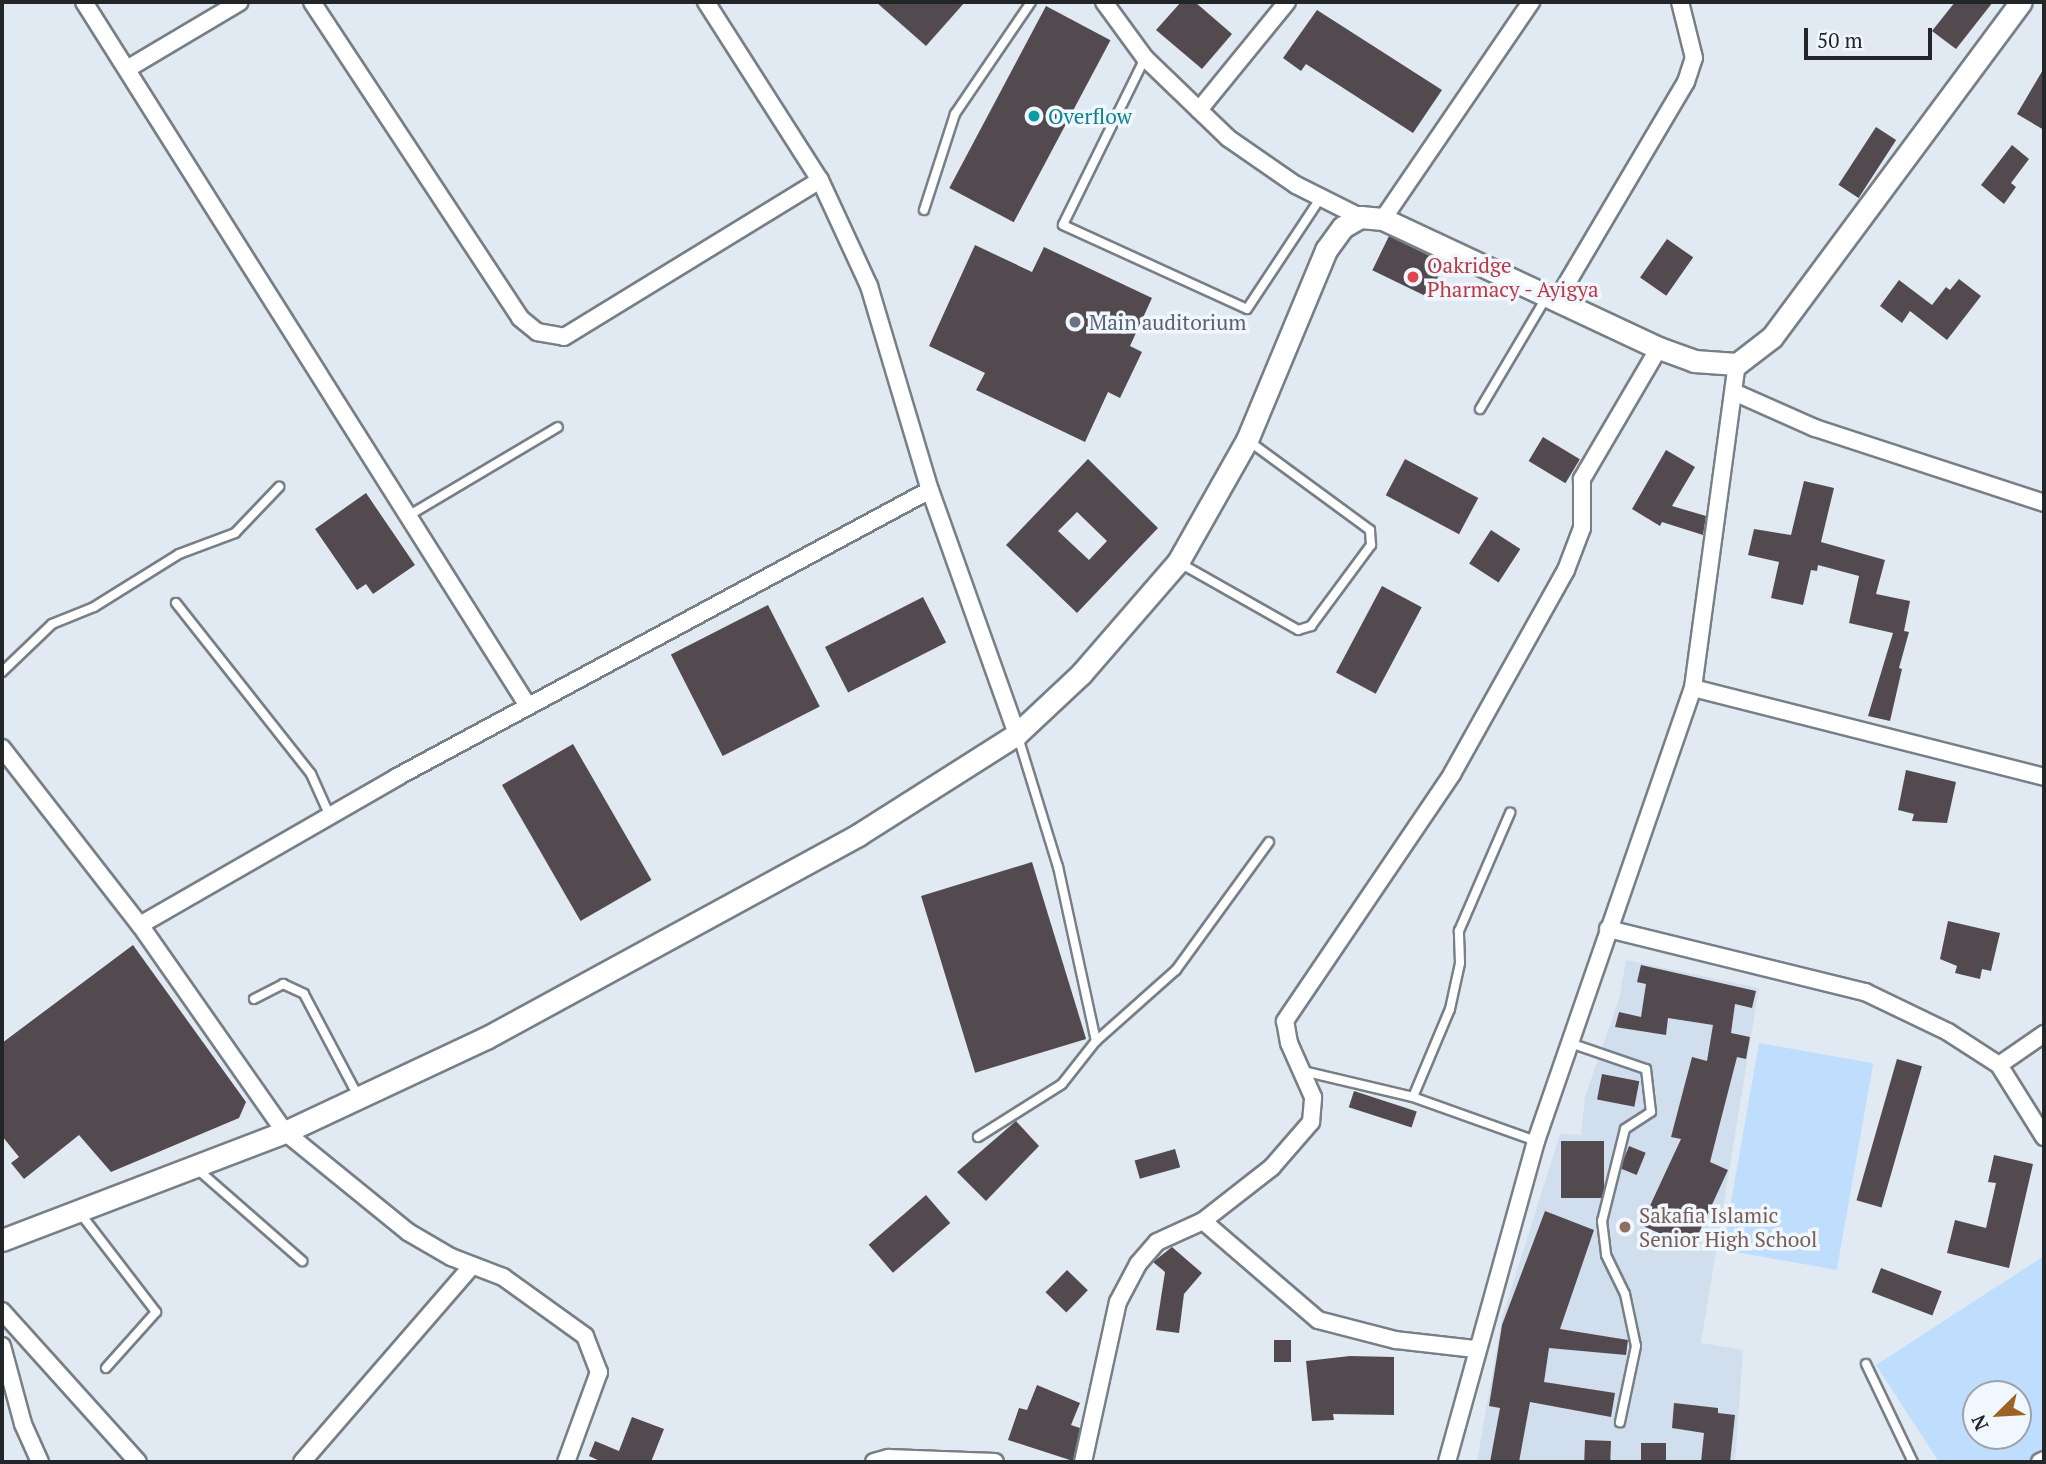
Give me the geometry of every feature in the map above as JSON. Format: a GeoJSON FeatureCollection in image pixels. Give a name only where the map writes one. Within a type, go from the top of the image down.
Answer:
{"type":"FeatureCollection","features":[{"type":"Feature","properties":{"kind":"street"},"geometry":{"type":"LineString","coordinates":[[84,2],[527,706]]}},
{"type":"Feature","properties":{"kind":"street"},"geometry":{"type":"LineString","coordinates":[[127,69],[240,2]]}},
{"type":"Feature","properties":{"kind":"street"},"geometry":{"type":"LineString","coordinates":[[312,2],[520,317],[537,332],[564,337],[820,180]]}},
{"type":"Feature","properties":{"kind":"street"},"geometry":{"type":"LineString","coordinates":[[706,2],[820,180],[869,286],[930,490],[1017,734]]}},
{"type":"Feature","properties":{"kind":"street"},"geometry":{"type":"LineString","coordinates":[[1104,2],[1144,58],[1228,138],[1321,197],[1360,217],[1383,219],[1659,348],[1694,362],[1737,364],[1772,337],[2021,2]]}},
{"type":"Feature","properties":{"kind":"street"},"geometry":{"type":"LineString","coordinates":[[1199,110],[1287,2]]}},
{"type":"Feature","properties":{"kind":"street"},"geometry":{"type":"LineString","coordinates":[[1383,219],[1531,2]]}},
{"type":"Feature","properties":{"kind":"street"},"geometry":{"type":"LineString","coordinates":[[1552,298],[1686,82],[1694,58],[1680,2]]}},
{"type":"Feature","properties":{"kind":"street"},"geometry":{"type":"LineString","coordinates":[[2,1240],[285,1132],[486,1038],[699,923],[948,781],[1017,734],[1081,674],[1178,562],[1247,440],[1326,250],[1343,227],[1360,217]]}},
{"type":"Feature","properties":{"kind":"street"},"geometry":{"type":"LineString","coordinates":[[1083,1462],[1118,1303],[1138,1264],[1157,1242],[1203,1221],[1272,1167],[1311,1122],[1313,1097],[1289,1043],[1285,1021],[1452,774],[1566,569],[1582,528],[1582,479],[1659,348]]}},
{"type":"Feature","properties":{"kind":"street"},"geometry":{"type":"LineString","coordinates":[[1447,1462],[1475,1349],[1506,1256],[1536,1140],[1693,688],[1736,393],[1737,364]]}},
{"type":"Feature","properties":{"kind":"street"},"geometry":{"type":"LineString","coordinates":[[1736,393],[1815,428],[2044,503]]}},
{"type":"Feature","properties":{"kind":"street"},"geometry":{"type":"LineString","coordinates":[[140,925],[329,814],[930,490]]}},
{"type":"Feature","properties":{"kind":"street"},"geometry":{"type":"LineString","coordinates":[[1693,688],[2044,777]]}},
{"type":"Feature","properties":{"kind":"street"},"geometry":{"type":"LineString","coordinates":[[2,748],[140,925],[285,1132],[408,1232],[472,1266],[503,1278],[585,1336],[599,1372],[566,1462]]}},
{"type":"Feature","properties":{"kind":"street"},"geometry":{"type":"LineString","coordinates":[[1608,929],[1865,992],[1948,1032],[1999,1065],[2044,1137]]}},
{"type":"Feature","properties":{"kind":"street"},"geometry":{"type":"LineString","coordinates":[[1999,1065],[2044,1034]]}},
{"type":"Feature","properties":{"kind":"street"},"geometry":{"type":"LineString","coordinates":[[1203,1221],[1318,1320],[1396,1340],[1475,1349]]}},
{"type":"Feature","properties":{"kind":"street"},"geometry":{"type":"LineString","coordinates":[[302,1462],[472,1266]]}},
{"type":"Feature","properties":{"kind":"street"},"geometry":{"type":"LineString","coordinates":[[2,1311],[138,1462]]}},
{"type":"Feature","properties":{"kind":"street"},"geometry":{"type":"LineString","coordinates":[[2,1346],[20,1413],[40,1462]]}},
{"type":"Feature","properties":{"kind":"street"},"geometry":{"type":"LineString","coordinates":[[874,1462],[888,1458],[995,1462]]}},
{"type":"Feature","properties":{"kind":"lane"},"geometry":{"type":"LineString","coordinates":[[924,210],[955,114],[1031,2]]}},
{"type":"Feature","properties":{"kind":"lane"},"geometry":{"type":"LineString","coordinates":[[1144,58],[1063,225],[1247,309],[1321,197]]}},
{"type":"Feature","properties":{"kind":"lane"},"geometry":{"type":"LineString","coordinates":[[1480,409],[1552,298]]}},
{"type":"Feature","properties":{"kind":"lane"},"geometry":{"type":"LineString","coordinates":[[408,516],[558,427]]}},
{"type":"Feature","properties":{"kind":"lane"},"geometry":{"type":"LineString","coordinates":[[1178,562],[1297,630],[1311,626],[1371,545],[1370,530],[1247,440]]}},
{"type":"Feature","properties":{"kind":"lane"},"geometry":{"type":"LineString","coordinates":[[2,672],[52,624],[94,607],[179,554],[235,533],[279,487]]}},
{"type":"Feature","properties":{"kind":"lane"},"geometry":{"type":"LineString","coordinates":[[176,603],[311,774],[329,814]]}},
{"type":"Feature","properties":{"kind":"lane"},"geometry":{"type":"LineString","coordinates":[[1017,734],[1058,867],[1096,1041]]}},
{"type":"Feature","properties":{"kind":"lane"},"geometry":{"type":"LineString","coordinates":[[1413,1097],[1450,1009],[1460,963],[1460,931],[1510,813]]}},
{"type":"Feature","properties":{"kind":"lane"},"geometry":{"type":"LineString","coordinates":[[978,1137],[1062,1084],[1096,1041],[1176,970],[1269,842]]}},
{"type":"Feature","properties":{"kind":"lane"},"geometry":{"type":"LineString","coordinates":[[254,999],[283,984],[304,993],[359,1099]]}},
{"type":"Feature","properties":{"kind":"lane"},"geometry":{"type":"LineString","coordinates":[[1570,1043],[1646,1069],[1651,1112],[1625,1129],[1602,1221],[1606,1255],[1625,1294],[1636,1346],[1620,1422]]}},
{"type":"Feature","properties":{"kind":"lane"},"geometry":{"type":"LineString","coordinates":[[1303,1071],[1413,1097],[1536,1140]]}},
{"type":"Feature","properties":{"kind":"lane"},"geometry":{"type":"LineString","coordinates":[[195,1167],[302,1261]]}},
{"type":"Feature","properties":{"kind":"lane"},"geometry":{"type":"LineString","coordinates":[[78,1210],[156,1312],[106,1368]]}},
{"type":"Feature","properties":{"kind":"lane"},"geometry":{"type":"LineString","coordinates":[[1866,1363],[1913,1462]]}},
{"type":"Feature","properties":{"kind":"shaded area","name":"Sakafia Islamic Senior High School"},"geometry":{"type":"Polygon","coordinates":[[[1626,960],[1759,988],[1701,1343],[1743,1350],[1735,1462],[1477,1462],[1502,1318],[1560,1134],[1581,1135],[1585,1097],[1619,999],[1626,960]]]}},
{"type":"Feature","properties":{"kind":"shaded area"},"geometry":{"type":"Polygon","coordinates":[[[1759,1043],[1873,1063],[1837,1270],[1723,1250],[1759,1043]]]}},
{"type":"Feature","properties":{"kind":"shaded area"},"geometry":{"type":"Polygon","coordinates":[[[2044,1256],[2044,1450],[2025,1462],[1939,1462],[1876,1365],[2044,1256]]]}},
{"type":"Feature","properties":{"kind":"building"},"geometry":{"type":"Polygon","coordinates":[[[876,2],[965,2],[926,46],[876,2]]]}},
{"type":"Feature","properties":{"kind":"building"},"geometry":{"type":"Polygon","coordinates":[[[1181,2],[1195,2],[1232,34],[1202,69],[1156,30],[1181,2]]]}},
{"type":"Feature","properties":{"kind":"building"},"geometry":{"type":"Polygon","coordinates":[[[1955,2],[1993,2],[1956,49],[1932,31],[1955,2]]]}},
{"type":"Feature","properties":{"kind":"building","name":"Overflow"},"geometry":{"type":"Polygon","coordinates":[[[1046,6],[1110,40],[1014,222],[949,188],[1046,6]]]}},
{"type":"Feature","properties":{"kind":"building"},"geometry":{"type":"Polygon","coordinates":[[[1317,10],[1442,90],[1413,133],[1306,64],[1301,71],[1283,58],[1317,10]]]}},
{"type":"Feature","properties":{"kind":"building"},"geometry":{"type":"Polygon","coordinates":[[[2044,68],[2044,130],[2017,114],[2044,68]]]}},
{"type":"Feature","properties":{"kind":"building"},"geometry":{"type":"Polygon","coordinates":[[[1876,127],[1896,140],[1859,198],[1838,185],[1876,127]]]}},
{"type":"Feature","properties":{"kind":"building"},"geometry":{"type":"Polygon","coordinates":[[[2012,145],[2029,159],[2011,183],[2016,187],[2004,204],[1981,185],[2012,145]]]}},
{"type":"Feature","properties":{"kind":"building"},"geometry":{"type":"Polygon","coordinates":[[[1389,236],[1445,263],[1428,297],[1372,270],[1389,236]]]}},
{"type":"Feature","properties":{"kind":"building"},"geometry":{"type":"Polygon","coordinates":[[[1667,239],[1693,257],[1666,296],[1640,278],[1667,239]]]}},
{"type":"Feature","properties":{"kind":"building","name":"Main auditorium"},"geometry":{"type":"Polygon","coordinates":[[[975,245],[1032,272],[1044,247],[1152,298],[1130,346],[1142,352],[1120,398],[1108,392],[1085,442],[976,390],[985,373],[929,346],[975,245]]]}},
{"type":"Feature","properties":{"kind":"building"},"geometry":{"type":"Polygon","coordinates":[[[1959,279],[1981,296],[1947,340],[1910,311],[1902,323],[1880,306],[1899,280],[1932,305],[1946,287],[1950,290],[1959,279]]]}},
{"type":"Feature","properties":{"kind":"building"},"geometry":{"type":"Polygon","coordinates":[[[1543,437],[1580,459],[1565,483],[1529,461],[1543,437]]]}},
{"type":"Feature","properties":{"kind":"building"},"geometry":{"type":"Polygon","coordinates":[[[1666,450],[1695,467],[1672,506],[1706,516],[1703,535],[1662,522],[1660,526],[1632,509],[1666,450]]]}},
{"type":"Feature","properties":{"kind":"building"},"geometry":{"type":"Polygon","coordinates":[[[1088,459],[1158,528],[1077,613],[1006,545],[1088,459]],[[1077,512],[1058,531],[1089,560],[1107,541],[1077,512]]]}},
{"type":"Feature","properties":{"kind":"building"},"geometry":{"type":"Polygon","coordinates":[[[1405,459],[1478,498],[1459,534],[1386,495],[1405,459]]]}},
{"type":"Feature","properties":{"kind":"building"},"geometry":{"type":"Polygon","coordinates":[[[1804,481],[1834,488],[1821,542],[1885,560],[1876,594],[1910,601],[1904,631],[1909,632],[1899,668],[1902,669],[1890,721],[1868,716],[1893,633],[1849,623],[1859,576],[1818,565],[1817,571],[1811,570],[1803,605],[1771,598],[1779,562],[1748,555],[1754,529],[1791,535],[1804,481]]]}},
{"type":"Feature","properties":{"kind":"building"},"geometry":{"type":"Polygon","coordinates":[[[366,493],[415,565],[373,594],[366,584],[357,590],[315,529],[366,493]]]}},
{"type":"Feature","properties":{"kind":"building"},"geometry":{"type":"Polygon","coordinates":[[[1491,530],[1520,549],[1499,583],[1469,564],[1491,530]]]}},
{"type":"Feature","properties":{"kind":"building"},"geometry":{"type":"Polygon","coordinates":[[[1382,586],[1422,607],[1376,694],[1336,673],[1382,586]]]}},
{"type":"Feature","properties":{"kind":"building"},"geometry":{"type":"Polygon","coordinates":[[[923,597],[946,642],[848,692],[825,647],[923,597]]]}},
{"type":"Feature","properties":{"kind":"building"},"geometry":{"type":"Polygon","coordinates":[[[768,605],[820,707],[723,756],[671,654],[768,605]]]}},
{"type":"Feature","properties":{"kind":"building"},"geometry":{"type":"Polygon","coordinates":[[[573,744],[652,880],[580,921],[502,785],[573,744]]]}},
{"type":"Feature","properties":{"kind":"building"},"geometry":{"type":"Polygon","coordinates":[[[1906,770],[1956,782],[1947,823],[1912,821],[1914,814],[1898,810],[1906,770]]]}},
{"type":"Feature","properties":{"kind":"building"},"geometry":{"type":"Polygon","coordinates":[[[1032,862],[1086,1039],[975,1073],[921,896],[1032,862]]]}},
{"type":"Feature","properties":{"kind":"building"},"geometry":{"type":"Polygon","coordinates":[[[1948,921],[2000,933],[1991,971],[1982,969],[1980,979],[1955,973],[1957,966],[1940,959],[1948,921]]]}},
{"type":"Feature","properties":{"kind":"building"},"geometry":{"type":"Polygon","coordinates":[[[133,945],[246,1102],[239,1118],[111,1172],[79,1135],[24,1179],[11,1163],[19,1157],[2,1136],[2,1043],[133,945]]]}},
{"type":"Feature","properties":{"kind":"building"},"geometry":{"type":"Polygon","coordinates":[[[1641,965],[1756,991],[1752,1008],[1735,1004],[1731,1033],[1750,1037],[1746,1059],[1737,1057],[1710,1162],[1728,1170],[1692,1248],[1641,1225],[1681,1139],[1671,1137],[1692,1057],[1707,1061],[1713,1025],[1668,1018],[1666,1035],[1615,1027],[1619,1012],[1641,1017],[1646,984],[1637,982],[1641,965]]]}},
{"type":"Feature","properties":{"kind":"building"},"geometry":{"type":"Polygon","coordinates":[[[1897,1059],[1922,1066],[1881,1207],[1856,1200],[1897,1059]]]}},
{"type":"Feature","properties":{"kind":"building"},"geometry":{"type":"Polygon","coordinates":[[[1602,1074],[1639,1081],[1634,1107],[1597,1100],[1602,1074]]]}},
{"type":"Feature","properties":{"kind":"building"},"geometry":{"type":"Polygon","coordinates":[[[1354,1091],[1417,1111],[1412,1128],[1349,1107],[1354,1091]]]}},
{"type":"Feature","properties":{"kind":"building"},"geometry":{"type":"Polygon","coordinates":[[[1016,1121],[1039,1146],[986,1201],[957,1172],[1016,1121]]]}},
{"type":"Feature","properties":{"kind":"building"},"geometry":{"type":"Polygon","coordinates":[[[1561,1141],[1604,1141],[1604,1198],[1561,1198],[1561,1141]]]}},
{"type":"Feature","properties":{"kind":"building"},"geometry":{"type":"Polygon","coordinates":[[[1629,1146],[1646,1153],[1637,1175],[1620,1168],[1629,1146]]]}},
{"type":"Feature","properties":{"kind":"building"},"geometry":{"type":"Polygon","coordinates":[[[1175,1149],[1180,1167],[1140,1179],[1135,1161],[1175,1149]]]}},
{"type":"Feature","properties":{"kind":"building"},"geometry":{"type":"Polygon","coordinates":[[[1994,1155],[2033,1164],[2009,1268],[1947,1253],[1955,1220],[1986,1228],[1996,1183],[1988,1182],[1994,1155]]]}},
{"type":"Feature","properties":{"kind":"building"},"geometry":{"type":"Polygon","coordinates":[[[926,1195],[950,1223],[893,1273],[869,1245],[926,1195]]]}},
{"type":"Feature","properties":{"kind":"building"},"geometry":{"type":"Polygon","coordinates":[[[1545,1211],[1594,1230],[1560,1329],[1628,1340],[1626,1355],[1549,1348],[1544,1382],[1615,1393],[1611,1417],[1530,1402],[1519,1462],[1490,1462],[1500,1408],[1489,1406],[1502,1325],[1545,1211]]]}},
{"type":"Feature","properties":{"kind":"building"},"geometry":{"type":"Polygon","coordinates":[[[1172,1247],[1202,1273],[1184,1294],[1179,1333],[1156,1330],[1165,1272],[1153,1262],[1172,1247]]]}},
{"type":"Feature","properties":{"kind":"building"},"geometry":{"type":"Polygon","coordinates":[[[1881,1268],[1942,1291],[1932,1316],[1872,1292],[1881,1268]]]}},
{"type":"Feature","properties":{"kind":"building"},"geometry":{"type":"Polygon","coordinates":[[[1067,1270],[1088,1290],[1066,1312],[1045,1292],[1067,1270]]]}},
{"type":"Feature","properties":{"kind":"building"},"geometry":{"type":"Polygon","coordinates":[[[1274,1340],[1291,1340],[1291,1362],[1274,1362],[1274,1340]]]}},
{"type":"Feature","properties":{"kind":"building"},"geometry":{"type":"Polygon","coordinates":[[[1350,1356],[1394,1357],[1394,1415],[1333,1414],[1334,1420],[1312,1421],[1306,1361],[1350,1356]]]}},
{"type":"Feature","properties":{"kind":"building"},"geometry":{"type":"Polygon","coordinates":[[[1037,1385],[1080,1403],[1071,1425],[1080,1428],[1073,1461],[1008,1440],[1019,1408],[1027,1410],[1037,1385]]]}},
{"type":"Feature","properties":{"kind":"building"},"geometry":{"type":"Polygon","coordinates":[[[1674,1403],[1718,1408],[1718,1413],[1735,1415],[1730,1462],[1701,1462],[1704,1433],[1672,1428],[1674,1403]]]}},
{"type":"Feature","properties":{"kind":"building"},"geometry":{"type":"Polygon","coordinates":[[[632,1417],[664,1429],[651,1462],[602,1462],[589,1456],[595,1441],[619,1451],[632,1417]]]}},
{"type":"Feature","properties":{"kind":"building"},"geometry":{"type":"Polygon","coordinates":[[[1585,1440],[1611,1441],[1610,1462],[1584,1462],[1585,1440]]]}},
{"type":"Feature","properties":{"kind":"building"},"geometry":{"type":"Polygon","coordinates":[[[1641,1443],[1666,1443],[1666,1462],[1641,1462],[1641,1443]]]}},
{"type":"Feature","properties":{"kind":"place","name":"Overflow"},"geometry":{"type":"Point","coordinates":[1034,116]}},
{"type":"Feature","properties":{"kind":"place","name":"Oakridge Pharmacy - Ayigya"},"geometry":{"type":"Point","coordinates":[1413,277]}},
{"type":"Feature","properties":{"kind":"place","name":"Main auditorium"},"geometry":{"type":"Point","coordinates":[1075,322]}},
{"type":"Feature","properties":{"kind":"place","name":"Sakafia Islamic Senior High School"},"geometry":{"type":"Point","coordinates":[1625,1227]}}]}
